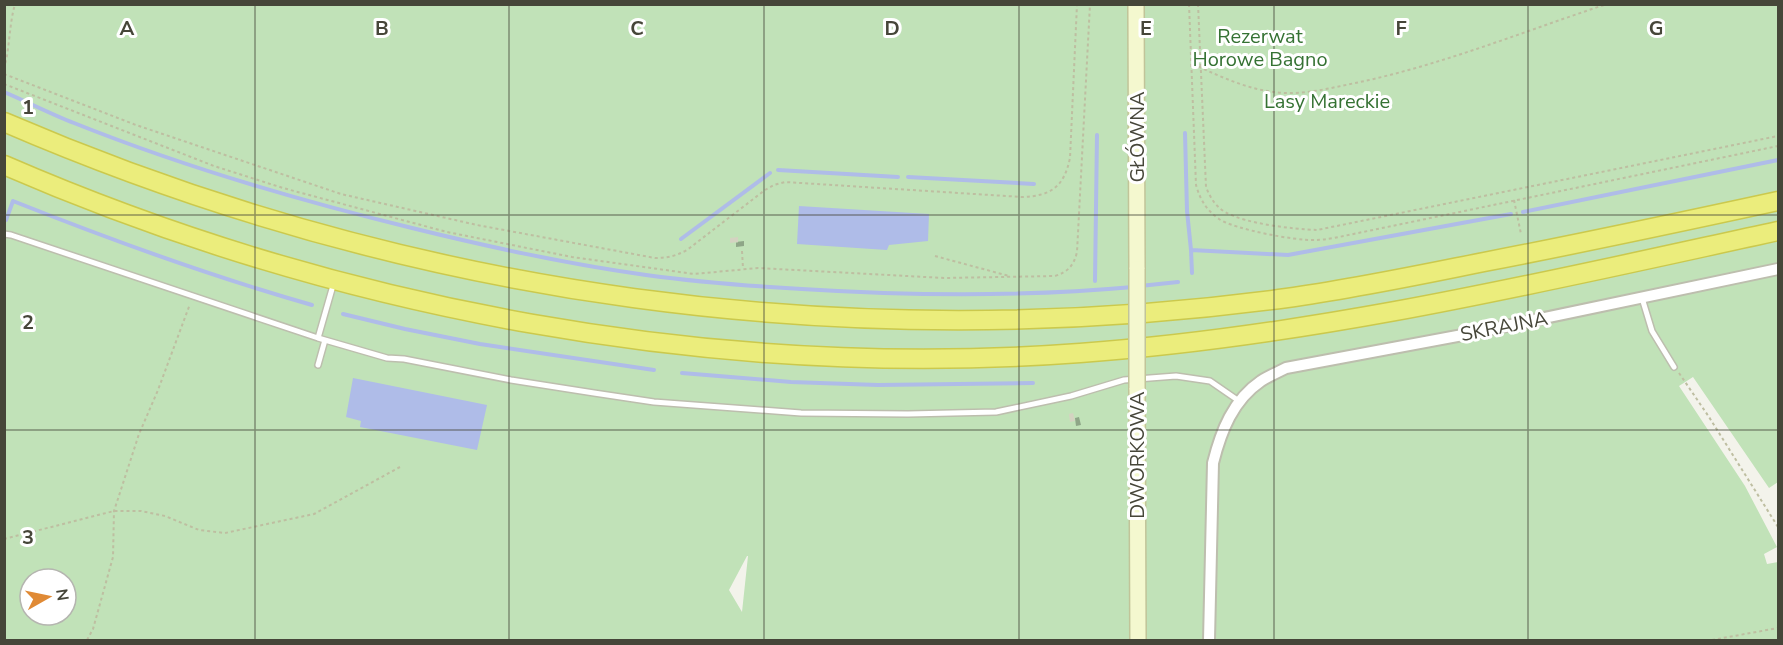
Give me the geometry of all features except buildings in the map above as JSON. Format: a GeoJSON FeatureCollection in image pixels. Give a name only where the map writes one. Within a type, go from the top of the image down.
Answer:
{"type":"FeatureCollection","features":[{"type":"Feature","properties":{"kind":"highway"},"geometry":{"type":"LineString","coordinates":[[4,122],[199,198],[366,247],[490,274],[635,299],[730,310],[872,319],[1081,316],[1287,298],[1432,273],[1779,201]]}},
{"type":"Feature","properties":{"kind":"highway"},"geometry":{"type":"LineString","coordinates":[[4,165],[98,204],[176,232],[334,281],[434,304],[516,321],[619,337],[714,348],[870,357],[1008,357],[1082,353],[1308,326],[1443,302],[1779,231]]}},
{"type":"Feature","properties":{"kind":"street","name":"GŁÓWNA"},"geometry":{"type":"LineString","coordinates":[[1136,4],[1137,269]]}},
{"type":"Feature","properties":{"kind":"street","name":"DWORKOWA"},"geometry":{"type":"LineString","coordinates":[[1137,269],[1138,640]]}},
{"type":"Feature","properties":{"kind":"street","name":"SKRAJNA"},"geometry":{"type":"LineString","coordinates":[[1239,401],[1261,381],[1286,368],[1779,269]]}},
{"type":"Feature","properties":{"kind":"street"},"geometry":{"type":"LineString","coordinates":[[1209,640],[1213,463],[1219,439],[1239,401]]}},
{"type":"Feature","properties":{"kind":"lane"},"geometry":{"type":"LineString","coordinates":[[4,234],[318,338],[387,357],[404,358],[511,380],[654,402],[801,413],[969,414],[1017,408],[1071,396],[1124,380],[1176,376],[1209,381],[1239,401]]}},
{"type":"Feature","properties":{"kind":"lane"},"geometry":{"type":"LineString","coordinates":[[318,338],[334,281]]}},
{"type":"Feature","properties":{"kind":"lane"},"geometry":{"type":"LineString","coordinates":[[1642,298],[1652,331],[1674,367]]}},
{"type":"Feature","properties":{"kind":"lane"},"geometry":{"type":"LineString","coordinates":[[318,365],[325,340]]}},
{"type":"Feature","properties":{"kind":"path"},"geometry":{"type":"LineString","coordinates":[[4,69],[9,53],[15,4]]}},
{"type":"Feature","properties":{"kind":"path"},"geometry":{"type":"LineString","coordinates":[[4,74],[136,125],[341,194],[486,227],[655,258],[667,258],[687,250],[774,184],[785,182],[1022,197],[1038,197],[1056,188],[1064,177],[1070,158],[1077,4]]}},
{"type":"Feature","properties":{"kind":"path"},"geometry":{"type":"LineString","coordinates":[[4,84],[214,166],[283,188],[447,232],[572,257],[694,274],[743,268],[944,278],[1055,276],[1068,270],[1075,259],[1090,4]]}},
{"type":"Feature","properties":{"kind":"path"},"geometry":{"type":"LineString","coordinates":[[1189,4],[1196,185],[1207,209],[1222,222],[1285,237],[1316,240],[1779,146]]}},
{"type":"Feature","properties":{"kind":"path"},"geometry":{"type":"LineString","coordinates":[[1198,4],[1206,187],[1211,199],[1226,212],[1295,228],[1317,230],[1779,136]]}},
{"type":"Feature","properties":{"kind":"path"},"geometry":{"type":"LineString","coordinates":[[1192,64],[1224,79],[1254,89],[1286,93],[1320,90],[1401,73],[1607,4]]}},
{"type":"Feature","properties":{"kind":"path"},"geometry":{"type":"LineString","coordinates":[[1675,4],[1724,4]]}},
{"type":"Feature","properties":{"kind":"path"},"geometry":{"type":"LineString","coordinates":[[1514,200],[1521,234]]}},
{"type":"Feature","properties":{"kind":"path"},"geometry":{"type":"LineString","coordinates":[[742,251],[743,268]]}},
{"type":"Feature","properties":{"kind":"path"},"geometry":{"type":"LineString","coordinates":[[935,256],[1012,276]]}},
{"type":"Feature","properties":{"kind":"path"},"geometry":{"type":"LineString","coordinates":[[87,640],[93,629],[113,557],[114,511],[139,434],[158,390],[192,296]]}},
{"type":"Feature","properties":{"kind":"path"},"geometry":{"type":"LineString","coordinates":[[1674,367],[1709,417],[1779,527]]}},
{"type":"Feature","properties":{"kind":"path"},"geometry":{"type":"LineString","coordinates":[[4,538],[114,511],[165,516],[199,530],[225,533],[314,514],[400,467]]}},
{"type":"Feature","properties":{"kind":"path"},"geometry":{"type":"LineString","coordinates":[[1712,640],[1779,628]]}},
{"type":"Feature","properties":{"kind":"green space"},"geometry":{"type":"Polygon","coordinates":[[[4,5],[1778,5],[1778,482],[1769,488],[1693,377],[1679,386],[1745,486],[1777,547],[1764,554],[1767,564],[1778,562],[1778,640],[5,640],[4,5]],[[748,556],[729,590],[742,612],[748,556]]]}},
{"type":"Feature","properties":{"kind":"water"},"geometry":{"type":"Polygon","coordinates":[[[799,206],[929,214],[928,241],[889,245],[887,250],[797,244],[799,206]]]}},
{"type":"Feature","properties":{"kind":"water"},"geometry":{"type":"Polygon","coordinates":[[[353,378],[487,405],[477,450],[360,427],[361,421],[346,417],[353,378]]]}},
{"type":"Feature","properties":{"kind":"waterway"},"geometry":{"type":"LineString","coordinates":[[4,92],[115,139],[241,182],[412,228],[587,266],[704,282],[885,293],[1050,293],[1133,287]]}},
{"type":"Feature","properties":{"kind":"waterway"},"geometry":{"type":"LineString","coordinates":[[1185,133],[1187,211],[1191,250]]}},
{"type":"Feature","properties":{"kind":"waterway"},"geometry":{"type":"LineString","coordinates":[[1095,281],[1097,135]]}},
{"type":"Feature","properties":{"kind":"waterway"},"geometry":{"type":"LineString","coordinates":[[1523,212],[1778,160]]}},
{"type":"Feature","properties":{"kind":"waterway"},"geometry":{"type":"LineString","coordinates":[[778,170],[898,177]]}},
{"type":"Feature","properties":{"kind":"waterway"},"geometry":{"type":"LineString","coordinates":[[681,239],[770,173]]}},
{"type":"Feature","properties":{"kind":"waterway"},"geometry":{"type":"LineString","coordinates":[[908,177],[1034,184]]}},
{"type":"Feature","properties":{"kind":"waterway"},"geometry":{"type":"LineString","coordinates":[[6,220],[13,201],[161,257],[312,305]]}},
{"type":"Feature","properties":{"kind":"waterway"},"geometry":{"type":"LineString","coordinates":[[1192,273],[1191,250],[1288,255],[1511,214]]}},
{"type":"Feature","properties":{"kind":"waterway"},"geometry":{"type":"LineString","coordinates":[[1140,286],[1178,282]]}},
{"type":"Feature","properties":{"kind":"waterway"},"geometry":{"type":"LineString","coordinates":[[343,314],[480,344],[654,370]]}},
{"type":"Feature","properties":{"kind":"waterway"},"geometry":{"type":"LineString","coordinates":[[682,373],[791,382],[878,385],[1033,383]]}},
{"type":"Feature","properties":{"kind":"park label","name":"Rezerwat Horowe Bagno"},"geometry":{"type":"Point","coordinates":[1260,48]}},
{"type":"Feature","properties":{"kind":"park label","name":"Lasy Mareckie"},"geometry":{"type":"Point","coordinates":[1327,101]}}]}
